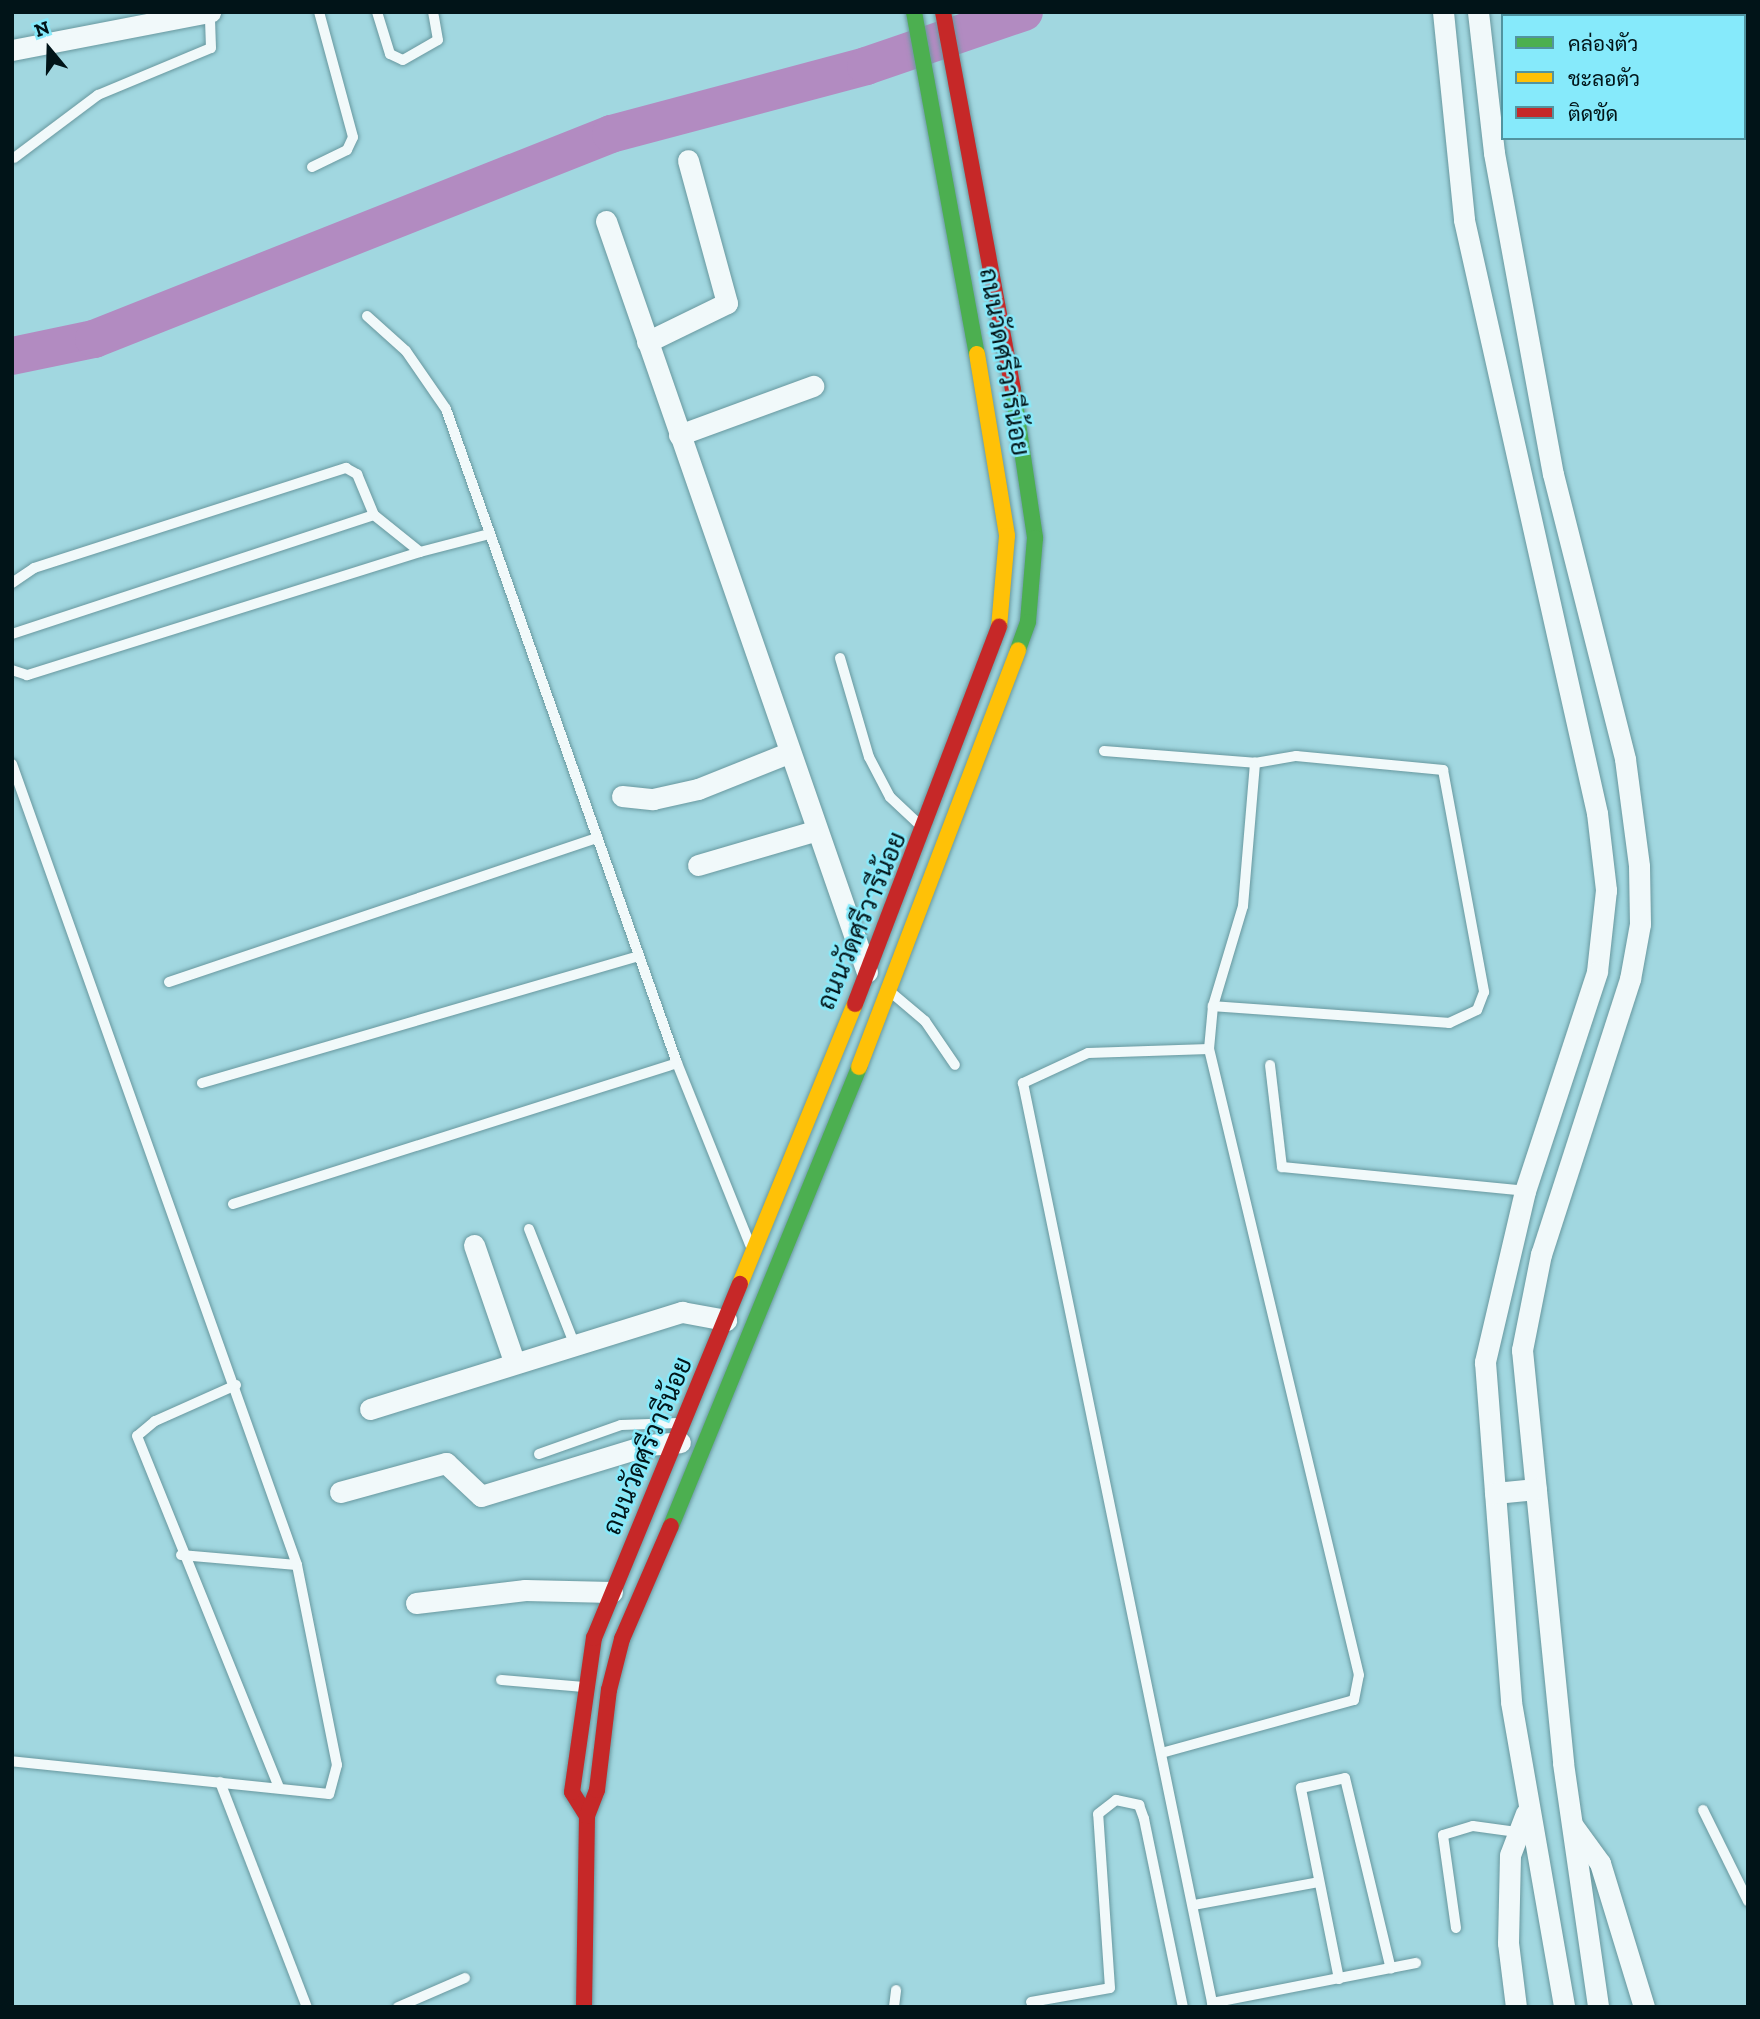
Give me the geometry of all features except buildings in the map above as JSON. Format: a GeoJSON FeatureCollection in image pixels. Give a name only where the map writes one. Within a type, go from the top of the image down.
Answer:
{"type":"FeatureCollection","features":[{"type":"Feature","properties":{"kind":"main road","name":"ถนนวัดศรีวารีน้อย"},"geometry":{"type":"LineString","coordinates":[[587,1816],[572,1792],[584,1688],[612,1592],[683,1433],[866,972],[926,831],[1001,622],[1007,536],[914,12]]}},
{"type":"Feature","properties":{"kind":"main road","name":"ถนนวัดศรีวารีน้อย"},"geometry":{"type":"LineString","coordinates":[[584,2007],[587,1816],[597,1790],[609,1690],[622,1639],[752,1335],[888,990],[1019,647],[1034,584],[1030,481],[943,12]]}},
{"type":"Feature","properties":{"kind":"street"},"geometry":{"type":"LineString","coordinates":[[12,50],[210,12]]}},
{"type":"Feature","properties":{"kind":"street"},"geometry":{"type":"LineString","coordinates":[[1443,12],[1464,220],[1597,813],[1606,890],[1597,972],[1525,1191],[1485,1362],[1521,1822],[1564,2007]]}},
{"type":"Feature","properties":{"kind":"street"},"geometry":{"type":"LineString","coordinates":[[1478,12],[1494,153],[1553,474],[1625,759],[1640,924],[1629,979],[1541,1255],[1521,1350],[1572,1824],[1598,2007]]}},
{"type":"Feature","properties":{"kind":"street"},"geometry":{"type":"LineString","coordinates":[[647,342],[727,303],[688,160]]}},
{"type":"Feature","properties":{"kind":"street"},"geometry":{"type":"LineString","coordinates":[[606,221],[814,831],[866,972]]}},
{"type":"Feature","properties":{"kind":"street"},"geometry":{"type":"LineString","coordinates":[[679,435],[813,386]]}},
{"type":"Feature","properties":{"kind":"street"},"geometry":{"type":"LineString","coordinates":[[1521,480],[1553,474]]}},
{"type":"Feature","properties":{"kind":"street"},"geometry":{"type":"LineString","coordinates":[[622,796],[653,799],[698,789],[788,753]]}},
{"type":"Feature","properties":{"kind":"street"},"geometry":{"type":"LineString","coordinates":[[698,865],[814,831]]}},
{"type":"Feature","properties":{"kind":"street"},"geometry":{"type":"LineString","coordinates":[[474,1245],[514,1361]]}},
{"type":"Feature","properties":{"kind":"street"},"geometry":{"type":"LineString","coordinates":[[370,1409],[514,1361],[682,1312],[726,1320]]}},
{"type":"Feature","properties":{"kind":"street"},"geometry":{"type":"LineString","coordinates":[[341,1492],[446,1463],[481,1496],[683,1433]]}},
{"type":"Feature","properties":{"kind":"street"},"geometry":{"type":"LineString","coordinates":[[1495,1493],[1536,1489]]}},
{"type":"Feature","properties":{"kind":"street"},"geometry":{"type":"LineString","coordinates":[[416,1603],[526,1590],[612,1592]]}},
{"type":"Feature","properties":{"kind":"street"},"geometry":{"type":"LineString","coordinates":[[1516,2007],[1508,1943],[1521,1822]]}},
{"type":"Feature","properties":{"kind":"street"},"geometry":{"type":"LineString","coordinates":[[1572,1824],[1600,1863],[1644,2007]]}},
{"type":"Feature","properties":{"kind":"lane"},"geometry":{"type":"LineString","coordinates":[[14,158],[98,95],[211,48],[210,12]]}},
{"type":"Feature","properties":{"kind":"lane"},"geometry":{"type":"LineString","coordinates":[[312,167],[347,150],[353,137],[319,12]]}},
{"type":"Feature","properties":{"kind":"lane"},"geometry":{"type":"LineString","coordinates":[[377,12],[390,54],[402,61],[438,40],[433,12]]}},
{"type":"Feature","properties":{"kind":"lane"},"geometry":{"type":"LineString","coordinates":[[367,316],[406,351],[440,398],[677,1063],[753,1254]]}},
{"type":"Feature","properties":{"kind":"lane"},"geometry":{"type":"LineString","coordinates":[[12,583],[34,568],[346,468],[357,474],[374,515],[420,552]]}},
{"type":"Feature","properties":{"kind":"lane"},"geometry":{"type":"LineString","coordinates":[[12,634],[374,515]]}},
{"type":"Feature","properties":{"kind":"lane"},"geometry":{"type":"LineString","coordinates":[[12,670],[27,675],[420,552],[489,534]]}},
{"type":"Feature","properties":{"kind":"lane"},"geometry":{"type":"LineString","coordinates":[[840,658],[869,758],[891,797],[926,831]]}},
{"type":"Feature","properties":{"kind":"lane"},"geometry":{"type":"LineString","coordinates":[[1104,751],[1255,763],[1296,756],[1443,769],[1484,992],[1477,1010],[1449,1023],[1213,1006]]}},
{"type":"Feature","properties":{"kind":"lane"},"geometry":{"type":"LineString","coordinates":[[1165,1752],[1354,1700],[1359,1675],[1209,1049],[1213,1006],[1243,906],[1255,763]]}},
{"type":"Feature","properties":{"kind":"lane"},"geometry":{"type":"LineString","coordinates":[[12,764],[236,1385],[298,1565],[336,1783],[329,1794],[12,1761]]}},
{"type":"Feature","properties":{"kind":"lane"},"geometry":{"type":"LineString","coordinates":[[169,982],[597,838]]}},
{"type":"Feature","properties":{"kind":"lane"},"geometry":{"type":"LineString","coordinates":[[202,1083],[639,957]]}},
{"type":"Feature","properties":{"kind":"lane"},"geometry":{"type":"LineString","coordinates":[[888,990],[925,1021],[955,1065]]}},
{"type":"Feature","properties":{"kind":"lane"},"geometry":{"type":"LineString","coordinates":[[1209,1049],[1088,1053],[1023,1083],[1165,1752],[1213,2005],[1416,1963]]}},
{"type":"Feature","properties":{"kind":"lane"},"geometry":{"type":"LineString","coordinates":[[233,1204],[677,1063]]}},
{"type":"Feature","properties":{"kind":"lane"},"geometry":{"type":"LineString","coordinates":[[1270,1065],[1282,1167],[1525,1191]]}},
{"type":"Feature","properties":{"kind":"lane"},"geometry":{"type":"LineString","coordinates":[[528,1228],[574,1343]]}},
{"type":"Feature","properties":{"kind":"lane"},"geometry":{"type":"LineString","coordinates":[[236,1385],[155,1421],[137,1436],[181,1555],[279,1787]]}},
{"type":"Feature","properties":{"kind":"lane"},"geometry":{"type":"LineString","coordinates":[[539,1454],[621,1425],[683,1433]]}},
{"type":"Feature","properties":{"kind":"lane"},"geometry":{"type":"LineString","coordinates":[[181,1555],[298,1565]]}},
{"type":"Feature","properties":{"kind":"lane"},"geometry":{"type":"LineString","coordinates":[[501,1680],[584,1688]]}},
{"type":"Feature","properties":{"kind":"lane"},"geometry":{"type":"LineString","coordinates":[[1339,1979],[1301,1788],[1347,1778],[1391,1969]]}},
{"type":"Feature","properties":{"kind":"lane"},"geometry":{"type":"LineString","coordinates":[[220,1782],[307,2007]]}},
{"type":"Feature","properties":{"kind":"lane"},"geometry":{"type":"LineString","coordinates":[[1031,2002],[1087,2001],[1105,1994],[1112,1982],[1098,1814],[1108,1801],[1130,1801],[1144,1819],[1183,2007]]}},
{"type":"Feature","properties":{"kind":"lane"},"geometry":{"type":"LineString","coordinates":[[1703,1810],[1748,1901]]}},
{"type":"Feature","properties":{"kind":"lane"},"geometry":{"type":"LineString","coordinates":[[1456,1928],[1443,1835],[1473,1826],[1521,1822]]}},
{"type":"Feature","properties":{"kind":"lane"},"geometry":{"type":"LineString","coordinates":[[1194,1905],[1319,1882]]}},
{"type":"Feature","properties":{"kind":"lane"},"geometry":{"type":"LineString","coordinates":[[398,2007],[465,1978]]}},
{"type":"Feature","properties":{"kind":"lane"},"geometry":{"type":"LineString","coordinates":[[894,2007],[896,1990]]}},
{"type":"Feature","properties":{"kind":"waterway"},"geometry":{"type":"LineString","coordinates":[[12,356],[94,339],[611,134],[866,66],[1024,12]]}},
{"type":"Feature","properties":{"kind":"traffic: fast"},"geometry":{"type":"LineString","coordinates":[[914,12],[977,354]]}},
{"type":"Feature","properties":{"kind":"traffic: fast"},"geometry":{"type":"LineString","coordinates":[[1013,390],[1035,538],[1028,622],[1018,650]]}},
{"type":"Feature","properties":{"kind":"traffic: fast"},"geometry":{"type":"LineString","coordinates":[[671,1526],[859,1067]]}},
{"type":"Feature","properties":{"kind":"traffic: slow"},"geometry":{"type":"LineString","coordinates":[[977,354],[1007,536],[999,627]]}},
{"type":"Feature","properties":{"kind":"traffic: slow"},"geometry":{"type":"LineString","coordinates":[[859,1067],[1018,650]]}},
{"type":"Feature","properties":{"kind":"traffic: slow"},"geometry":{"type":"LineString","coordinates":[[740,1284],[855,1004]]}},
{"type":"Feature","properties":{"kind":"traffic: jam"},"geometry":{"type":"LineString","coordinates":[[943,12],[1013,390]]}},
{"type":"Feature","properties":{"kind":"traffic: jam"},"geometry":{"type":"LineString","coordinates":[[855,1004],[999,627]]}},
{"type":"Feature","properties":{"kind":"traffic: jam"},"geometry":{"type":"LineString","coordinates":[[587,1816],[572,1792],[594,1638],[740,1284]]}},
{"type":"Feature","properties":{"kind":"traffic: jam"},"geometry":{"type":"LineString","coordinates":[[584,2007],[587,1816],[597,1790],[609,1690],[622,1639],[671,1526]]}}]}
